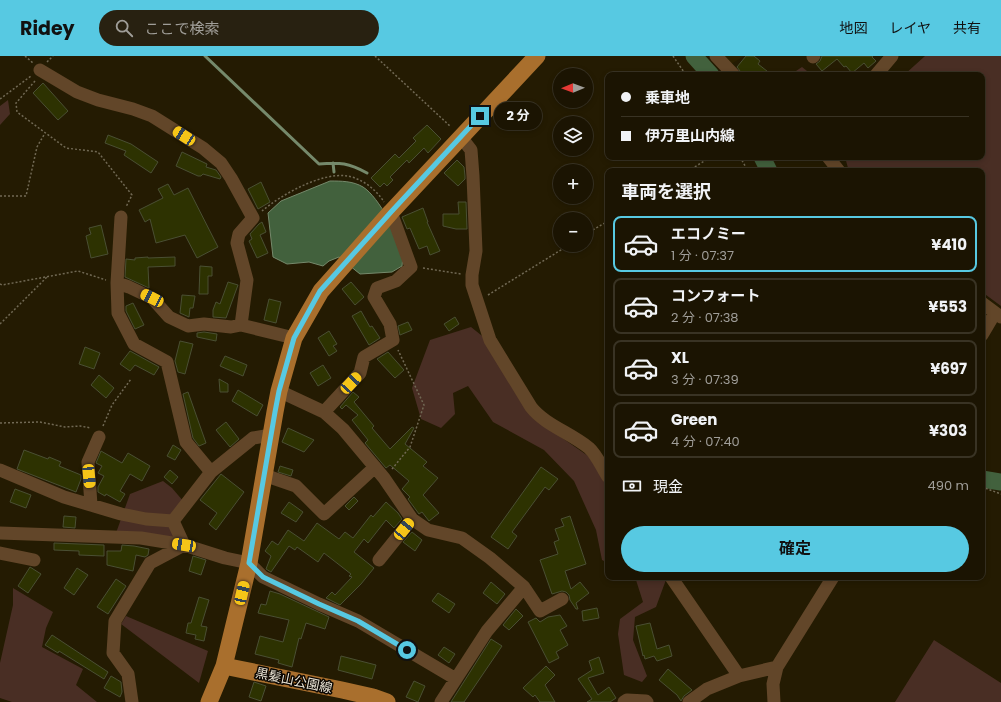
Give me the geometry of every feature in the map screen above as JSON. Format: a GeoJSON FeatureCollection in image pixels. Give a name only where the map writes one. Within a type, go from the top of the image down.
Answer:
{"type":"FeatureCollection","features":[{"type":"Feature","properties":{"kind":"main road"},"geometry":{"type":"LineString","coordinates":[[209,702],[224,666],[249,563],[279,391],[294,338],[320,291],[391,212],[537,56]]}},
{"type":"Feature","properties":{"kind":"main road","name":"黒髪山公園線"},"geometry":{"type":"LineString","coordinates":[[224,666],[341,696],[373,697],[387,702]]}},
{"type":"Feature","properties":{"kind":"street"},"geometry":{"type":"LineString","coordinates":[[716,56],[731,72]]}},
{"type":"Feature","properties":{"kind":"street"},"geometry":{"type":"LineString","coordinates":[[878,72],[890,57]]}},
{"type":"Feature","properties":{"kind":"street"},"geometry":{"type":"LineString","coordinates":[[40,70],[77,92],[98,100],[133,109],[152,116],[203,148],[221,163],[253,218],[239,234],[236,243],[247,280],[241,325]]}},
{"type":"Feature","properties":{"kind":"street"},"geometry":{"type":"LineString","coordinates":[[461,137],[471,150],[473,176],[476,251],[472,285],[490,340],[538,416],[568,433],[590,449],[605,472]]}},
{"type":"Feature","properties":{"kind":"street"},"geometry":{"type":"LineString","coordinates":[[830,160],[837,168]]}},
{"type":"Feature","properties":{"kind":"street"},"geometry":{"type":"LineString","coordinates":[[324,412],[360,374],[364,357],[393,340],[390,324],[374,297],[377,288],[396,281],[411,267],[391,212]]}},
{"type":"Feature","properties":{"kind":"street"},"geometry":{"type":"LineString","coordinates":[[121,217],[117,284],[118,313],[134,344],[167,362],[186,442],[211,472]]}},
{"type":"Feature","properties":{"kind":"street"},"geometry":{"type":"LineString","coordinates":[[117,284],[129,287],[152,298],[169,317],[188,326],[204,324],[231,327],[241,325],[294,338]]}},
{"type":"Feature","properties":{"kind":"street"},"geometry":{"type":"LineString","coordinates":[[985,305],[998,315],[985,331]]}},
{"type":"Feature","properties":{"kind":"street"},"geometry":{"type":"LineString","coordinates":[[279,391],[324,412],[344,429],[384,478],[412,519],[428,530],[462,538],[490,558],[524,587],[540,611],[562,599]]}},
{"type":"Feature","properties":{"kind":"street"},"geometry":{"type":"LineString","coordinates":[[91,505],[88,462],[100,433]]}},
{"type":"Feature","properties":{"kind":"street"},"geometry":{"type":"LineString","coordinates":[[173,521],[211,472],[253,438],[271,435]]}},
{"type":"Feature","properties":{"kind":"street"},"geometry":{"type":"LineString","coordinates":[[264,475],[296,486],[324,514],[375,467]]}},
{"type":"Feature","properties":{"kind":"street"},"geometry":{"type":"LineString","coordinates":[[0,470],[64,497],[121,514],[146,520],[173,521]]}},
{"type":"Feature","properties":{"kind":"street"},"geometry":{"type":"LineString","coordinates":[[378,560],[412,519]]}},
{"type":"Feature","properties":{"kind":"street"},"geometry":{"type":"LineString","coordinates":[[173,521],[184,545]]}},
{"type":"Feature","properties":{"kind":"street"},"geometry":{"type":"LineString","coordinates":[[0,533],[141,538],[184,545],[249,563],[263,577],[358,621],[456,679]]}},
{"type":"Feature","properties":{"kind":"street"},"geometry":{"type":"LineString","coordinates":[[132,702],[128,674],[114,653],[116,621],[150,563],[184,545]]}},
{"type":"Feature","properties":{"kind":"street"},"geometry":{"type":"LineString","coordinates":[[0,553],[34,560]]}},
{"type":"Feature","properties":{"kind":"street"},"geometry":{"type":"LineString","coordinates":[[673,580],[739,676]]}},
{"type":"Feature","properties":{"kind":"street"},"geometry":{"type":"LineString","coordinates":[[774,702],[773,684],[777,668],[831,580]]}},
{"type":"Feature","properties":{"kind":"street"},"geometry":{"type":"LineString","coordinates":[[441,702],[486,631],[524,587]]}},
{"type":"Feature","properties":{"kind":"street"},"geometry":{"type":"LineString","coordinates":[[689,702],[707,688],[739,676],[777,668]]}},
{"type":"Feature","properties":{"kind":"street"},"geometry":{"type":"LineString","coordinates":[[624,702],[626,700],[647,702]]}},
{"type":"Feature","properties":{"kind":"path"},"geometry":{"type":"LineString","coordinates":[[375,56],[461,137]]}},
{"type":"Feature","properties":{"kind":"path"},"geometry":{"type":"LineString","coordinates":[[673,56],[684,72]]}},
{"type":"Feature","properties":{"kind":"path"},"geometry":{"type":"LineString","coordinates":[[0,99],[40,70]]}},
{"type":"Feature","properties":{"kind":"path"},"geometry":{"type":"LineString","coordinates":[[40,70],[39,77],[16,103],[17,112],[66,148],[98,152],[132,195],[121,217]]}},
{"type":"Feature","properties":{"kind":"path"},"geometry":{"type":"LineString","coordinates":[[0,196],[26,196],[38,146],[45,133]]}},
{"type":"Feature","properties":{"kind":"path"},"geometry":{"type":"LineString","coordinates":[[693,168],[706,160]]}},
{"type":"Feature","properties":{"kind":"path"},"geometry":{"type":"LineString","coordinates":[[253,218],[269,205],[297,189],[325,177],[346,176],[362,181],[380,196],[391,212]]}},
{"type":"Feature","properties":{"kind":"path"},"geometry":{"type":"LineString","coordinates":[[593,230],[605,223]]}},
{"type":"Feature","properties":{"kind":"path"},"geometry":{"type":"LineString","coordinates":[[478,302],[558,252]]}},
{"type":"Feature","properties":{"kind":"path"},"geometry":{"type":"LineString","coordinates":[[411,267],[472,275]]}},
{"type":"Feature","properties":{"kind":"path"},"geometry":{"type":"LineString","coordinates":[[0,284],[2,286],[78,271],[117,284]]}},
{"type":"Feature","properties":{"kind":"path"},"geometry":{"type":"LineString","coordinates":[[0,324],[48,276]]}},
{"type":"Feature","properties":{"kind":"path"},"geometry":{"type":"LineString","coordinates":[[384,478],[410,447],[424,405],[393,340]]}},
{"type":"Feature","properties":{"kind":"path"},"geometry":{"type":"LineString","coordinates":[[0,423],[40,422],[65,427],[80,426],[100,433],[112,405],[131,379]]}},
{"type":"Feature","properties":{"kind":"path"},"geometry":{"type":"LineString","coordinates":[[985,488],[1001,494]]}},
{"type":"Feature","properties":{"kind":"shaded area"},"geometry":{"type":"Polygon","coordinates":[[[720,56],[744,56],[728,66],[720,56]]]}},
{"type":"Feature","properties":{"kind":"shaded area"},"geometry":{"type":"Polygon","coordinates":[[[925,56],[1001,56],[1001,306],[985,294],[985,168],[848,168],[846,160],[985,160],[985,72],[907,72],[925,56]]]}},
{"type":"Feature","properties":{"kind":"shaded area"},"geometry":{"type":"Polygon","coordinates":[[[802,67],[808,72],[794,72],[802,67]]]}},
{"type":"Feature","properties":{"kind":"shaded area"},"geometry":{"type":"Polygon","coordinates":[[[8,100],[10,114],[0,125],[0,106],[8,100]]]}},
{"type":"Feature","properties":{"kind":"shaded area"},"geometry":{"type":"Polygon","coordinates":[[[330,181],[347,182],[359,185],[376,199],[388,218],[398,239],[403,256],[402,266],[392,272],[360,274],[339,257],[329,261],[323,266],[309,262],[287,264],[273,257],[268,213],[281,201],[330,181]]]}},
{"type":"Feature","properties":{"kind":"shaded area"},"geometry":{"type":"Polygon","coordinates":[[[471,327],[486,339],[535,419],[591,458],[605,482],[605,562],[602,560],[596,530],[574,481],[544,450],[493,422],[468,386],[453,393],[455,414],[441,428],[421,419],[412,388],[430,340],[471,327]]]}},
{"type":"Feature","properties":{"kind":"shaded area"},"geometry":{"type":"Polygon","coordinates":[[[163,481],[172,488],[184,502],[176,539],[116,533],[130,494],[163,481]]]}},
{"type":"Feature","properties":{"kind":"shaded area"},"geometry":{"type":"Polygon","coordinates":[[[636,580],[666,580],[656,607],[635,617],[633,640],[647,676],[642,682],[624,675],[618,634],[620,619],[643,602],[636,580]]]}},
{"type":"Feature","properties":{"kind":"shaded area"},"geometry":{"type":"Polygon","coordinates":[[[13,588],[53,612],[46,628],[42,647],[83,669],[76,685],[97,702],[12,702],[0,698],[0,663],[13,605],[13,588]]]}},
{"type":"Feature","properties":{"kind":"shaded area"},"geometry":{"type":"Polygon","coordinates":[[[126,616],[208,651],[199,683],[121,624],[126,616]]]}},
{"type":"Feature","properties":{"kind":"shaded area"},"geometry":{"type":"Polygon","coordinates":[[[934,640],[1001,683],[1001,702],[895,702],[934,640]]]}},
{"type":"Feature","properties":{"kind":"building"},"geometry":{"type":"Polygon","coordinates":[[[746,56],[754,56],[760,61],[758,64],[768,72],[741,72],[737,67],[746,56]]]}},
{"type":"Feature","properties":{"kind":"building"},"geometry":{"type":"Polygon","coordinates":[[[822,56],[873,56],[872,57],[876,61],[868,68],[864,63],[851,72],[837,59],[822,71],[816,64],[820,61],[822,56]]]}},
{"type":"Feature","properties":{"kind":"building"},"geometry":{"type":"Polygon","coordinates":[[[43,83],[68,111],[58,120],[33,93],[43,83]]]}},
{"type":"Feature","properties":{"kind":"building"},"geometry":{"type":"Polygon","coordinates":[[[427,125],[441,139],[428,153],[424,148],[409,163],[407,160],[390,177],[393,180],[387,186],[384,183],[380,187],[371,178],[395,154],[399,158],[416,141],[413,138],[427,125]]]}},
{"type":"Feature","properties":{"kind":"building"},"geometry":{"type":"Polygon","coordinates":[[[108,135],[131,144],[158,162],[151,173],[124,155],[126,151],[105,143],[108,135]]]}},
{"type":"Feature","properties":{"kind":"building"},"geometry":{"type":"Polygon","coordinates":[[[182,152],[207,164],[206,167],[216,170],[221,177],[220,179],[203,174],[198,176],[176,166],[182,152]]]}},
{"type":"Feature","properties":{"kind":"building"},"geometry":{"type":"Polygon","coordinates":[[[457,160],[464,167],[465,176],[465,179],[458,186],[444,173],[457,160]]]}},
{"type":"Feature","properties":{"kind":"building"},"geometry":{"type":"Polygon","coordinates":[[[261,182],[270,202],[258,209],[248,189],[261,182]]]}},
{"type":"Feature","properties":{"kind":"building"},"geometry":{"type":"Polygon","coordinates":[[[168,184],[174,195],[188,188],[218,247],[197,258],[185,235],[156,243],[150,219],[145,222],[139,210],[163,198],[158,189],[168,184]]]}},
{"type":"Feature","properties":{"kind":"building"},"geometry":{"type":"Polygon","coordinates":[[[458,202],[466,202],[467,229],[456,229],[443,226],[443,214],[459,214],[458,202]]]}},
{"type":"Feature","properties":{"kind":"building"},"geometry":{"type":"Polygon","coordinates":[[[423,208],[427,222],[440,251],[430,255],[427,246],[419,249],[410,228],[407,229],[402,217],[423,208]]]}},
{"type":"Feature","properties":{"kind":"building"},"geometry":{"type":"Polygon","coordinates":[[[262,222],[266,232],[260,235],[268,253],[257,258],[249,241],[252,239],[250,234],[262,222]]]}},
{"type":"Feature","properties":{"kind":"building"},"geometry":{"type":"Polygon","coordinates":[[[101,225],[108,254],[91,258],[86,236],[91,234],[89,228],[101,225]]]}},
{"type":"Feature","properties":{"kind":"building"},"geometry":{"type":"Polygon","coordinates":[[[175,257],[175,266],[148,267],[149,288],[125,277],[126,259],[135,260],[135,258],[175,257]]]}},
{"type":"Feature","properties":{"kind":"building"},"geometry":{"type":"Polygon","coordinates":[[[200,266],[212,267],[212,276],[208,276],[208,294],[199,294],[200,266]]]}},
{"type":"Feature","properties":{"kind":"building"},"geometry":{"type":"Polygon","coordinates":[[[228,282],[238,285],[226,318],[213,317],[213,310],[216,302],[220,304],[228,282]]]}},
{"type":"Feature","properties":{"kind":"building"},"geometry":{"type":"Polygon","coordinates":[[[351,282],[364,297],[355,305],[342,289],[351,282]]]}},
{"type":"Feature","properties":{"kind":"building"},"geometry":{"type":"Polygon","coordinates":[[[182,295],[195,296],[193,308],[190,308],[189,317],[180,313],[182,295]]]}},
{"type":"Feature","properties":{"kind":"building"},"geometry":{"type":"Polygon","coordinates":[[[269,299],[281,302],[276,323],[264,320],[269,299]]]}},
{"type":"Feature","properties":{"kind":"building"},"geometry":{"type":"Polygon","coordinates":[[[133,303],[144,325],[135,329],[126,311],[126,306],[133,303]]]}},
{"type":"Feature","properties":{"kind":"building"},"geometry":{"type":"Polygon","coordinates":[[[361,311],[370,327],[372,326],[380,338],[369,345],[352,316],[361,311]]]}},
{"type":"Feature","properties":{"kind":"building"},"geometry":{"type":"Polygon","coordinates":[[[455,317],[459,324],[449,331],[444,324],[455,317]]]}},
{"type":"Feature","properties":{"kind":"building"},"geometry":{"type":"Polygon","coordinates":[[[408,322],[412,330],[400,335],[398,326],[408,322]]]}},
{"type":"Feature","properties":{"kind":"building"},"geometry":{"type":"Polygon","coordinates":[[[329,331],[337,344],[333,346],[337,351],[329,356],[318,338],[329,331]]]}},
{"type":"Feature","properties":{"kind":"building"},"geometry":{"type":"Polygon","coordinates":[[[204,332],[217,334],[216,341],[197,337],[197,333],[204,332]]]}},
{"type":"Feature","properties":{"kind":"building"},"geometry":{"type":"Polygon","coordinates":[[[180,341],[193,344],[185,374],[178,372],[175,361],[180,341]]]}},
{"type":"Feature","properties":{"kind":"building"},"geometry":{"type":"Polygon","coordinates":[[[85,347],[100,353],[94,369],[79,364],[85,347]]]}},
{"type":"Feature","properties":{"kind":"building"},"geometry":{"type":"Polygon","coordinates":[[[130,351],[159,367],[154,375],[135,365],[130,371],[120,364],[130,351]]]}},
{"type":"Feature","properties":{"kind":"building"},"geometry":{"type":"Polygon","coordinates":[[[388,352],[404,370],[395,378],[377,359],[388,352]]]}},
{"type":"Feature","properties":{"kind":"building"},"geometry":{"type":"Polygon","coordinates":[[[225,356],[247,365],[243,376],[220,366],[225,356]]]}},
{"type":"Feature","properties":{"kind":"building"},"geometry":{"type":"Polygon","coordinates":[[[323,365],[331,378],[318,386],[310,373],[323,365]]]}},
{"type":"Feature","properties":{"kind":"building"},"geometry":{"type":"Polygon","coordinates":[[[99,375],[114,388],[106,398],[91,385],[99,375]]]}},
{"type":"Feature","properties":{"kind":"building"},"geometry":{"type":"Polygon","coordinates":[[[219,379],[228,384],[228,392],[220,392],[219,379]]]}},
{"type":"Feature","properties":{"kind":"building"},"geometry":{"type":"Polygon","coordinates":[[[238,390],[263,405],[257,416],[232,401],[238,390]]]}},
{"type":"Feature","properties":{"kind":"building"},"geometry":{"type":"Polygon","coordinates":[[[188,392],[206,443],[199,446],[193,438],[183,394],[188,392]]]}},
{"type":"Feature","properties":{"kind":"building"},"geometry":{"type":"Polygon","coordinates":[[[353,392],[359,397],[354,402],[374,426],[372,428],[390,449],[412,427],[414,428],[405,444],[427,462],[423,466],[438,478],[423,495],[439,513],[429,521],[422,512],[419,514],[408,499],[410,497],[402,489],[409,481],[390,465],[386,468],[365,443],[368,440],[352,420],[358,415],[346,405],[342,409],[340,407],[353,392]]]}},
{"type":"Feature","properties":{"kind":"building"},"geometry":{"type":"Polygon","coordinates":[[[226,422],[239,439],[230,447],[216,430],[226,422]]]}},
{"type":"Feature","properties":{"kind":"building"},"geometry":{"type":"Polygon","coordinates":[[[288,428],[314,440],[304,452],[282,442],[288,428]]]}},
{"type":"Feature","properties":{"kind":"building"},"geometry":{"type":"Polygon","coordinates":[[[173,445],[181,450],[175,460],[167,456],[173,445]]]}},
{"type":"Feature","properties":{"kind":"building"},"geometry":{"type":"Polygon","coordinates":[[[24,450],[61,462],[59,466],[81,475],[76,492],[17,469],[24,450]]]}},
{"type":"Feature","properties":{"kind":"building"},"geometry":{"type":"Polygon","coordinates":[[[101,451],[122,463],[128,453],[150,466],[142,481],[130,474],[120,491],[125,494],[120,502],[106,494],[105,496],[98,492],[98,487],[104,476],[98,473],[102,466],[96,463],[101,451]]]}},
{"type":"Feature","properties":{"kind":"building"},"geometry":{"type":"Polygon","coordinates":[[[280,466],[293,470],[291,476],[278,472],[280,466]]]}},
{"type":"Feature","properties":{"kind":"building"},"geometry":{"type":"Polygon","coordinates":[[[541,467],[558,479],[549,490],[545,487],[512,532],[517,536],[508,549],[491,537],[541,467]]]}},
{"type":"Feature","properties":{"kind":"building"},"geometry":{"type":"Polygon","coordinates":[[[170,470],[178,477],[172,484],[164,477],[170,470]]]}},
{"type":"Feature","properties":{"kind":"building"},"geometry":{"type":"Polygon","coordinates":[[[221,474],[244,492],[216,530],[209,524],[217,513],[200,500],[221,474]]]}},
{"type":"Feature","properties":{"kind":"building"},"geometry":{"type":"Polygon","coordinates":[[[15,489],[31,495],[26,508],[10,502],[15,489]]]}},
{"type":"Feature","properties":{"kind":"building"},"geometry":{"type":"Polygon","coordinates":[[[354,497],[358,501],[349,510],[345,506],[354,497]]]}},
{"type":"Feature","properties":{"kind":"building"},"geometry":{"type":"Polygon","coordinates":[[[289,502],[303,512],[296,522],[281,513],[289,502]]]}},
{"type":"Feature","properties":{"kind":"building"},"geometry":{"type":"Polygon","coordinates":[[[386,502],[402,519],[394,528],[386,520],[368,543],[364,539],[354,552],[374,568],[361,584],[340,605],[326,598],[332,592],[335,595],[352,577],[349,576],[351,574],[324,553],[318,562],[297,547],[295,550],[289,546],[271,572],[266,569],[271,556],[265,551],[272,541],[278,545],[288,530],[304,541],[317,523],[339,539],[345,532],[353,538],[371,515],[373,517],[386,502]]]}},
{"type":"Feature","properties":{"kind":"building"},"geometry":{"type":"Polygon","coordinates":[[[64,516],[76,517],[75,528],[63,527],[64,516]]]}},
{"type":"Feature","properties":{"kind":"building"},"geometry":{"type":"Polygon","coordinates":[[[570,516],[586,564],[565,571],[571,589],[580,582],[589,593],[576,603],[578,609],[576,609],[566,592],[562,591],[552,594],[540,560],[558,554],[554,542],[559,540],[555,529],[564,526],[561,519],[570,516]]]}},
{"type":"Feature","properties":{"kind":"building"},"geometry":{"type":"Polygon","coordinates":[[[412,532],[422,540],[415,551],[403,542],[412,532]]]}},
{"type":"Feature","properties":{"kind":"building"},"geometry":{"type":"Polygon","coordinates":[[[54,543],[104,545],[104,556],[79,555],[79,551],[54,550],[54,543]]]}},
{"type":"Feature","properties":{"kind":"building"},"geometry":{"type":"Polygon","coordinates":[[[122,545],[149,549],[148,555],[145,557],[136,555],[133,571],[107,565],[107,551],[121,551],[122,545]]]}},
{"type":"Feature","properties":{"kind":"building"},"geometry":{"type":"Polygon","coordinates":[[[193,556],[206,560],[201,575],[189,571],[193,556]]]}},
{"type":"Feature","properties":{"kind":"building"},"geometry":{"type":"Polygon","coordinates":[[[30,567],[41,574],[28,593],[18,586],[30,567]]]}},
{"type":"Feature","properties":{"kind":"building"},"geometry":{"type":"Polygon","coordinates":[[[77,568],[88,575],[74,595],[64,588],[77,568]]]}},
{"type":"Feature","properties":{"kind":"building"},"geometry":{"type":"Polygon","coordinates":[[[116,579],[126,586],[108,614],[97,607],[116,579]]]}},
{"type":"Feature","properties":{"kind":"building"},"geometry":{"type":"Polygon","coordinates":[[[491,582],[505,594],[497,604],[483,593],[491,582]]]}},
{"type":"Feature","properties":{"kind":"building"},"geometry":{"type":"Polygon","coordinates":[[[270,591],[280,594],[329,617],[325,629],[306,623],[301,639],[299,638],[292,667],[278,663],[279,660],[255,654],[260,636],[283,642],[289,620],[258,613],[261,604],[266,605],[270,591]]]}},
{"type":"Feature","properties":{"kind":"building"},"geometry":{"type":"Polygon","coordinates":[[[438,593],[455,604],[449,613],[432,601],[438,593]]]}},
{"type":"Feature","properties":{"kind":"building"},"geometry":{"type":"Polygon","coordinates":[[[199,597],[209,600],[201,626],[207,627],[204,641],[195,639],[196,635],[186,633],[188,623],[191,623],[199,597]]]}},
{"type":"Feature","properties":{"kind":"building"},"geometry":{"type":"Polygon","coordinates":[[[597,608],[599,618],[583,621],[582,611],[597,608]]]}},
{"type":"Feature","properties":{"kind":"building"},"geometry":{"type":"Polygon","coordinates":[[[516,609],[523,616],[509,630],[503,625],[516,609]]]}},
{"type":"Feature","properties":{"kind":"building"},"geometry":{"type":"Polygon","coordinates":[[[560,615],[567,626],[560,630],[568,645],[556,652],[559,658],[549,663],[528,622],[536,618],[540,622],[548,617],[560,615]]]}},
{"type":"Feature","properties":{"kind":"building"},"geometry":{"type":"Polygon","coordinates":[[[650,623],[657,649],[669,645],[672,656],[657,661],[654,656],[645,659],[644,655],[643,656],[636,626],[650,623]]]}},
{"type":"Feature","properties":{"kind":"building"},"geometry":{"type":"Polygon","coordinates":[[[52,635],[108,672],[104,679],[59,651],[58,653],[45,645],[52,635]]]}},
{"type":"Feature","properties":{"kind":"building"},"geometry":{"type":"Polygon","coordinates":[[[491,639],[502,646],[464,702],[451,702],[491,639]]]}},
{"type":"Feature","properties":{"kind":"building"},"geometry":{"type":"Polygon","coordinates":[[[444,647],[455,654],[449,663],[438,655],[444,647]]]}},
{"type":"Feature","properties":{"kind":"building"},"geometry":{"type":"Polygon","coordinates":[[[341,656],[376,665],[372,679],[338,670],[341,656]]]}},
{"type":"Feature","properties":{"kind":"building"},"geometry":{"type":"Polygon","coordinates":[[[599,657],[604,673],[588,678],[598,695],[609,687],[616,698],[610,702],[587,702],[592,699],[578,679],[592,670],[589,661],[599,657]]]}},
{"type":"Feature","properties":{"kind":"building"},"geometry":{"type":"Polygon","coordinates":[[[546,666],[555,675],[545,685],[555,702],[540,702],[535,695],[533,697],[523,688],[546,666]]]}},
{"type":"Feature","properties":{"kind":"building"},"geometry":{"type":"Polygon","coordinates":[[[668,669],[692,690],[684,696],[681,701],[677,695],[659,680],[668,669]]]}},
{"type":"Feature","properties":{"kind":"building"},"geometry":{"type":"Polygon","coordinates":[[[111,676],[121,682],[122,692],[120,697],[104,688],[111,676]]]}},
{"type":"Feature","properties":{"kind":"building"},"geometry":{"type":"Polygon","coordinates":[[[414,681],[425,686],[418,702],[406,697],[414,681]]]}},
{"type":"Feature","properties":{"kind":"building"},"geometry":{"type":"Polygon","coordinates":[[[254,682],[266,686],[261,701],[249,697],[254,682]]]}},
{"type":"Feature","properties":{"kind":"waterway"},"geometry":{"type":"LineString","coordinates":[[205,56],[319,164],[344,164],[355,167],[367,173]]}},
{"type":"Feature","properties":{"kind":"waterway"},"geometry":{"type":"LineString","coordinates":[[694,56],[708,72]]}},
{"type":"Feature","properties":{"kind":"waterway"},"geometry":{"type":"LineString","coordinates":[[764,160],[768,168]]}},
{"type":"Feature","properties":{"kind":"waterway"},"geometry":{"type":"LineString","coordinates":[[333,163],[334,172]]}},
{"type":"Feature","properties":{"kind":"waterway"},"geometry":{"type":"LineString","coordinates":[[985,479],[1001,482]]}},
{"type":"Feature","properties":{"kind":"route"},"geometry":{"type":"LineString","coordinates":[[407,650],[358,621],[263,577],[249,563],[279,391],[294,338],[320,291],[480,116]]}}]}
